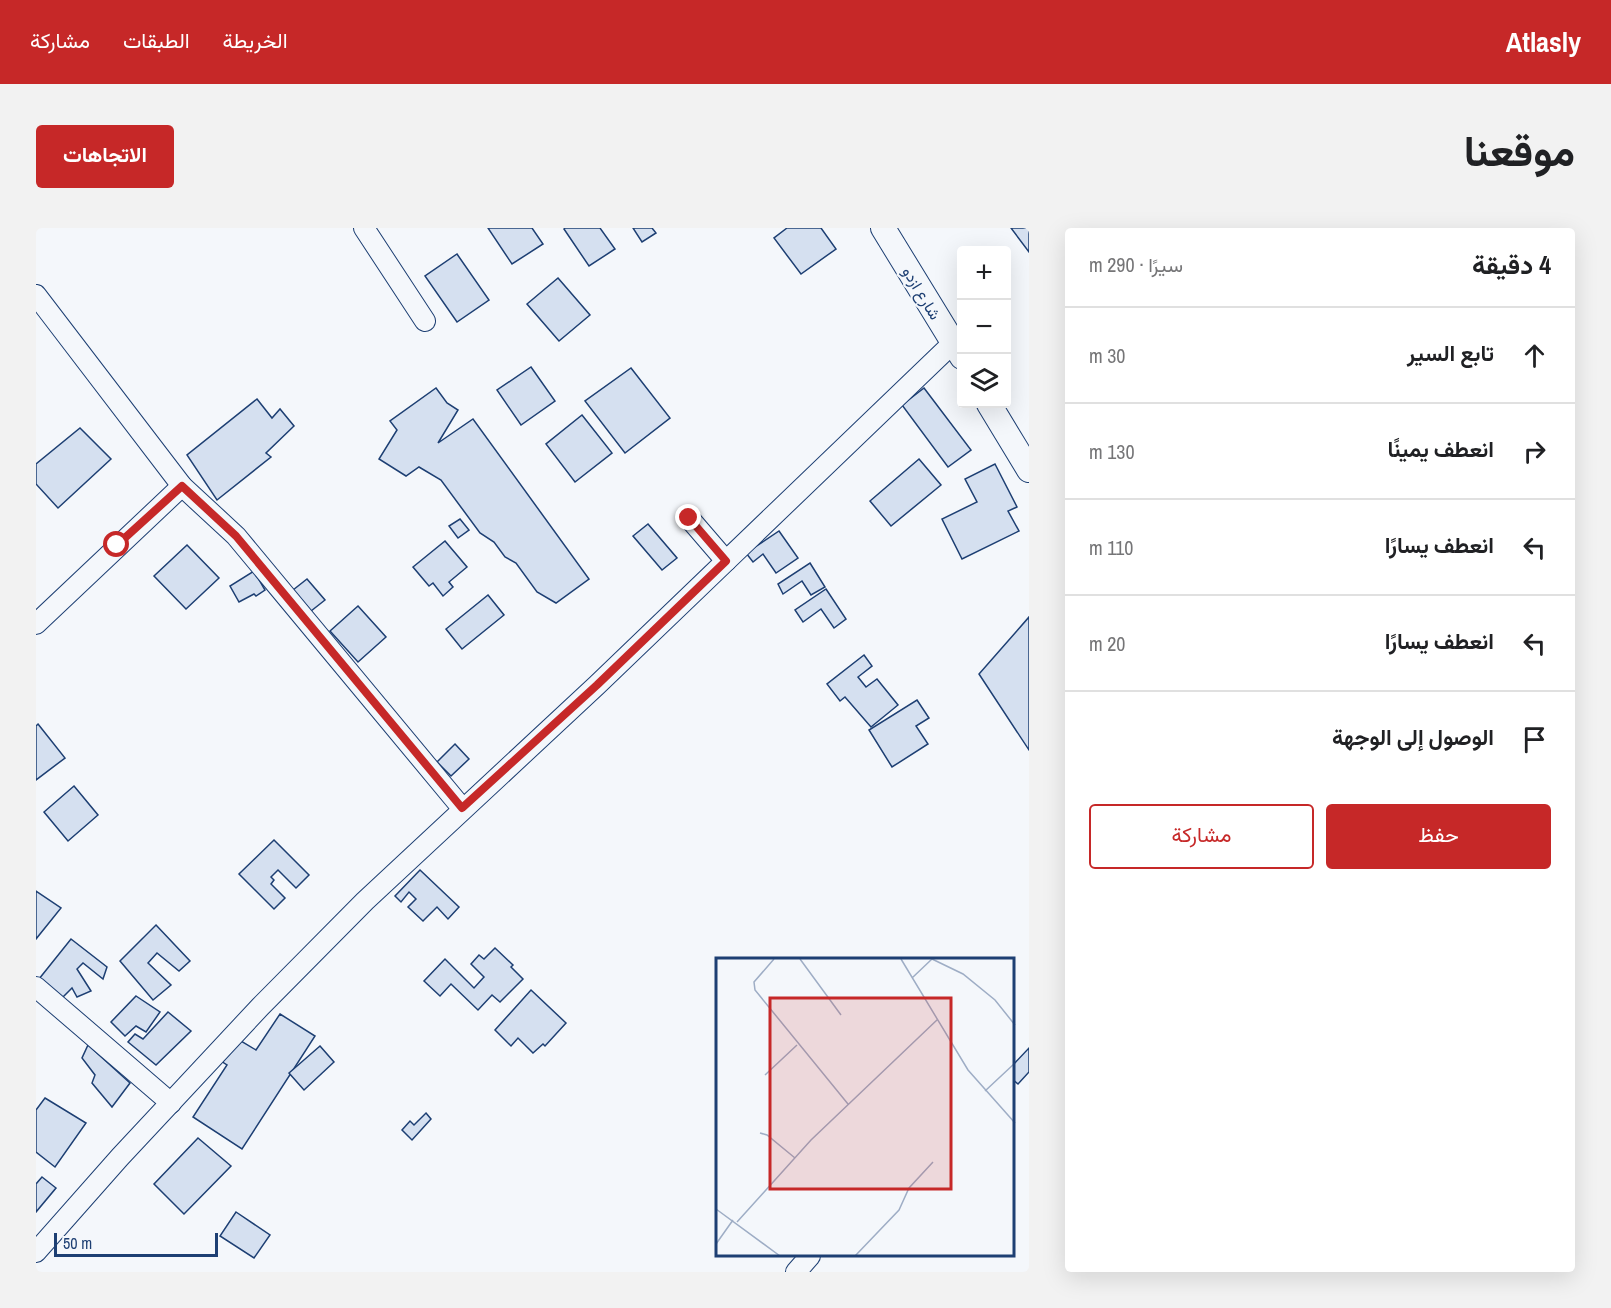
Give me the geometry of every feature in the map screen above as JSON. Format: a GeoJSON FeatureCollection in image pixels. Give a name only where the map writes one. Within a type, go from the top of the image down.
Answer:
{"type":"FeatureCollection","features":[{"type":"Feature","properties":{"kind":"street"},"geometry":{"type":"LineString","coordinates":[[364,228],[425,321]]}},
{"type":"Feature","properties":{"kind":"street","name":"شارع ازدو"},"geometry":{"type":"LineString","coordinates":[[883,228],[957,350]]}},
{"type":"Feature","properties":{"kind":"street"},"geometry":{"type":"LineString","coordinates":[[36,295],[182,486],[236,536],[462,808]]}},
{"type":"Feature","properties":{"kind":"street"},"geometry":{"type":"LineString","coordinates":[[36,1252],[171,1103],[301,966],[462,808],[597,685],[726,561],[957,350]]}},
{"type":"Feature","properties":{"kind":"street"},"geometry":{"type":"LineString","coordinates":[[991,408],[1029,470]]}},
{"type":"Feature","properties":{"kind":"street"},"geometry":{"type":"LineString","coordinates":[[36,624],[182,486]]}},
{"type":"Feature","properties":{"kind":"street"},"geometry":{"type":"LineString","coordinates":[[689,518],[726,561]]}},
{"type":"Feature","properties":{"kind":"street"},"geometry":{"type":"LineString","coordinates":[[36,987],[171,1103]]}},
{"type":"Feature","properties":{"kind":"street"},"geometry":{"type":"LineString","coordinates":[[796,1272],[809,1257]]}},
{"type":"Feature","properties":{"kind":"building"},"geometry":{"type":"Polygon","coordinates":[[[488,228],[532,228],[543,244],[512,264],[488,228]]]}},
{"type":"Feature","properties":{"kind":"building"},"geometry":{"type":"Polygon","coordinates":[[[565,228],[600,228],[615,249],[589,266],[565,228]]]}},
{"type":"Feature","properties":{"kind":"building"},"geometry":{"type":"Polygon","coordinates":[[[633,228],[652,228],[656,233],[642,242],[633,228]]]}},
{"type":"Feature","properties":{"kind":"building"},"geometry":{"type":"Polygon","coordinates":[[[787,228],[821,228],[836,249],[801,274],[774,238],[787,228]]]}},
{"type":"Feature","properties":{"kind":"building"},"geometry":{"type":"Polygon","coordinates":[[[1011,228],[1029,228],[1029,252],[1011,228]]]}},
{"type":"Feature","properties":{"kind":"building"},"geometry":{"type":"Polygon","coordinates":[[[457,254],[489,300],[457,322],[425,276],[457,254]]]}},
{"type":"Feature","properties":{"kind":"building"},"geometry":{"type":"Polygon","coordinates":[[[558,278],[590,315],[559,341],[527,304],[558,278]]]}},
{"type":"Feature","properties":{"kind":"building"},"geometry":{"type":"Polygon","coordinates":[[[531,367],[555,401],[521,425],[497,390],[531,367]]]}},
{"type":"Feature","properties":{"kind":"building"},"geometry":{"type":"Polygon","coordinates":[[[631,368],[670,418],[625,453],[585,401],[631,368]]]}},
{"type":"Feature","properties":{"kind":"building"},"geometry":{"type":"Polygon","coordinates":[[[436,388],[447,403],[458,410],[438,443],[473,419],[589,579],[556,603],[537,592],[516,563],[505,557],[494,542],[480,533],[441,480],[419,467],[406,476],[379,459],[397,430],[390,421],[436,388]]]}},
{"type":"Feature","properties":{"kind":"building"},"geometry":{"type":"Polygon","coordinates":[[[924,388],[971,450],[948,467],[902,405],[924,388]]]}},
{"type":"Feature","properties":{"kind":"building"},"geometry":{"type":"Polygon","coordinates":[[[257,399],[272,418],[280,409],[294,426],[266,453],[271,457],[217,500],[187,455],[257,399]]]}},
{"type":"Feature","properties":{"kind":"building"},"geometry":{"type":"Polygon","coordinates":[[[582,415],[612,453],[575,482],[546,444],[582,415]]]}},
{"type":"Feature","properties":{"kind":"building"},"geometry":{"type":"Polygon","coordinates":[[[80,428],[111,459],[58,508],[36,484],[36,464],[80,428]]]}},
{"type":"Feature","properties":{"kind":"building"},"geometry":{"type":"Polygon","coordinates":[[[919,459],[941,485],[891,526],[870,501],[919,459]]]}},
{"type":"Feature","properties":{"kind":"building"},"geometry":{"type":"Polygon","coordinates":[[[995,464],[1017,507],[1008,511],[1019,531],[962,559],[942,519],[977,502],[965,479],[995,464]]]}},
{"type":"Feature","properties":{"kind":"building"},"geometry":{"type":"Polygon","coordinates":[[[460,519],[469,530],[458,538],[449,526],[460,519]]]}},
{"type":"Feature","properties":{"kind":"building"},"geometry":{"type":"Polygon","coordinates":[[[648,524],[677,558],[662,570],[633,536],[648,524]]]}},
{"type":"Feature","properties":{"kind":"building"},"geometry":{"type":"Polygon","coordinates":[[[779,531],[798,558],[776,573],[763,554],[753,562],[746,553],[779,531]]]}},
{"type":"Feature","properties":{"kind":"building"},"geometry":{"type":"Polygon","coordinates":[[[445,541],[467,567],[449,582],[453,587],[443,596],[433,583],[429,586],[413,567],[445,541]]]}},
{"type":"Feature","properties":{"kind":"building"},"geometry":{"type":"Polygon","coordinates":[[[187,545],[219,578],[186,609],[154,576],[187,545]]]}},
{"type":"Feature","properties":{"kind":"building"},"geometry":{"type":"Polygon","coordinates":[[[810,563],[825,587],[811,595],[802,581],[783,594],[778,584],[810,563]]]}},
{"type":"Feature","properties":{"kind":"building"},"geometry":{"type":"Polygon","coordinates":[[[254,571],[265,590],[239,602],[230,586],[254,571]]]}},
{"type":"Feature","properties":{"kind":"building"},"geometry":{"type":"Polygon","coordinates":[[[307,579],[325,600],[311,611],[293,590],[307,579]]]}},
{"type":"Feature","properties":{"kind":"building"},"geometry":{"type":"Polygon","coordinates":[[[826,589],[846,619],[834,628],[821,609],[803,622],[795,610],[826,589]]]}},
{"type":"Feature","properties":{"kind":"building"},"geometry":{"type":"Polygon","coordinates":[[[488,595],[504,615],[462,649],[446,629],[488,595]]]}},
{"type":"Feature","properties":{"kind":"building"},"geometry":{"type":"Polygon","coordinates":[[[358,606],[386,637],[358,662],[330,631],[358,606]]]}},
{"type":"Feature","properties":{"kind":"building"},"geometry":{"type":"Polygon","coordinates":[[[1029,617],[1029,750],[979,674],[1029,617]]]}},
{"type":"Feature","properties":{"kind":"building"},"geometry":{"type":"Polygon","coordinates":[[[864,655],[872,666],[858,677],[866,687],[877,679],[898,705],[871,727],[845,697],[840,701],[827,684],[864,655]]]}},
{"type":"Feature","properties":{"kind":"building"},"geometry":{"type":"Polygon","coordinates":[[[917,700],[929,718],[916,726],[928,744],[892,767],[869,730],[917,700]]]}},
{"type":"Feature","properties":{"kind":"building"},"geometry":{"type":"Polygon","coordinates":[[[38,724],[65,758],[36,780],[36,726],[38,724]]]}},
{"type":"Feature","properties":{"kind":"building"},"geometry":{"type":"Polygon","coordinates":[[[455,744],[469,759],[451,776],[437,762],[455,744]]]}},
{"type":"Feature","properties":{"kind":"building"},"geometry":{"type":"Polygon","coordinates":[[[74,786],[98,815],[68,841],[44,812],[74,786]]]}},
{"type":"Feature","properties":{"kind":"building"},"geometry":{"type":"Polygon","coordinates":[[[274,840],[309,875],[296,888],[278,870],[271,877],[274,880],[271,884],[285,898],[274,909],[239,874],[274,840]]]}},
{"type":"Feature","properties":{"kind":"building"},"geometry":{"type":"Polygon","coordinates":[[[420,870],[459,907],[448,919],[437,907],[423,921],[408,907],[416,899],[409,892],[401,902],[395,896],[420,870]]]}},
{"type":"Feature","properties":{"kind":"building"},"geometry":{"type":"Polygon","coordinates":[[[36,891],[61,908],[36,939],[36,891]]]}},
{"type":"Feature","properties":{"kind":"building"},"geometry":{"type":"Polygon","coordinates":[[[156,925],[190,961],[179,971],[157,953],[148,963],[171,985],[153,1000],[120,961],[156,925]]]}},
{"type":"Feature","properties":{"kind":"building"},"geometry":{"type":"Polygon","coordinates":[[[71,939],[107,967],[103,979],[83,963],[77,969],[91,991],[77,997],[72,988],[61,999],[39,979],[71,939]]]}},
{"type":"Feature","properties":{"kind":"building"},"geometry":{"type":"Polygon","coordinates":[[[495,948],[513,965],[511,967],[523,979],[500,1002],[492,995],[478,1010],[451,984],[440,996],[424,981],[445,959],[474,988],[484,977],[471,964],[479,955],[484,959],[495,948]]]}},
{"type":"Feature","properties":{"kind":"building"},"geometry":{"type":"Polygon","coordinates":[[[531,990],[566,1023],[545,1046],[543,1044],[533,1053],[518,1038],[511,1046],[495,1030],[531,990]]]}},
{"type":"Feature","properties":{"kind":"building"},"geometry":{"type":"Polygon","coordinates":[[[136,996],[160,1012],[146,1032],[136,1026],[125,1036],[111,1022],[136,996]]]}},
{"type":"Feature","properties":{"kind":"building"},"geometry":{"type":"Polygon","coordinates":[[[168,1012],[191,1031],[156,1065],[128,1042],[135,1034],[143,1039],[168,1012]]]}},
{"type":"Feature","properties":{"kind":"building"},"geometry":{"type":"Polygon","coordinates":[[[280,1014],[315,1036],[242,1149],[193,1117],[227,1065],[221,1061],[236,1038],[256,1050],[280,1014]]]}},
{"type":"Feature","properties":{"kind":"building"},"geometry":{"type":"Polygon","coordinates":[[[88,1045],[130,1083],[112,1107],[92,1083],[95,1075],[82,1058],[88,1045]]]}},
{"type":"Feature","properties":{"kind":"building"},"geometry":{"type":"Polygon","coordinates":[[[320,1046],[334,1062],[304,1090],[289,1073],[320,1046]]]}},
{"type":"Feature","properties":{"kind":"building"},"geometry":{"type":"Polygon","coordinates":[[[1029,1048],[1029,1072],[1018,1084],[1014,1081],[1014,1064],[1029,1048]]]}},
{"type":"Feature","properties":{"kind":"building"},"geometry":{"type":"Polygon","coordinates":[[[45,1098],[86,1123],[55,1167],[36,1152],[36,1110],[45,1098]]]}},
{"type":"Feature","properties":{"kind":"building"},"geometry":{"type":"Polygon","coordinates":[[[426,1113],[431,1119],[412,1140],[402,1130],[410,1121],[414,1125],[426,1113]]]}},
{"type":"Feature","properties":{"kind":"building"},"geometry":{"type":"Polygon","coordinates":[[[198,1138],[231,1166],[184,1214],[154,1184],[198,1138]]]}},
{"type":"Feature","properties":{"kind":"building"},"geometry":{"type":"Polygon","coordinates":[[[42,1177],[56,1188],[36,1212],[36,1184],[42,1177]]]}},
{"type":"Feature","properties":{"kind":"building"},"geometry":{"type":"Polygon","coordinates":[[[236,1212],[270,1235],[254,1258],[220,1236],[236,1212]]]}},
{"type":"Feature","properties":{"kind":"route"},"geometry":{"type":"LineString","coordinates":[[117,545],[182,486],[236,536],[462,808],[597,685],[726,561],[689,518]]}}]}
